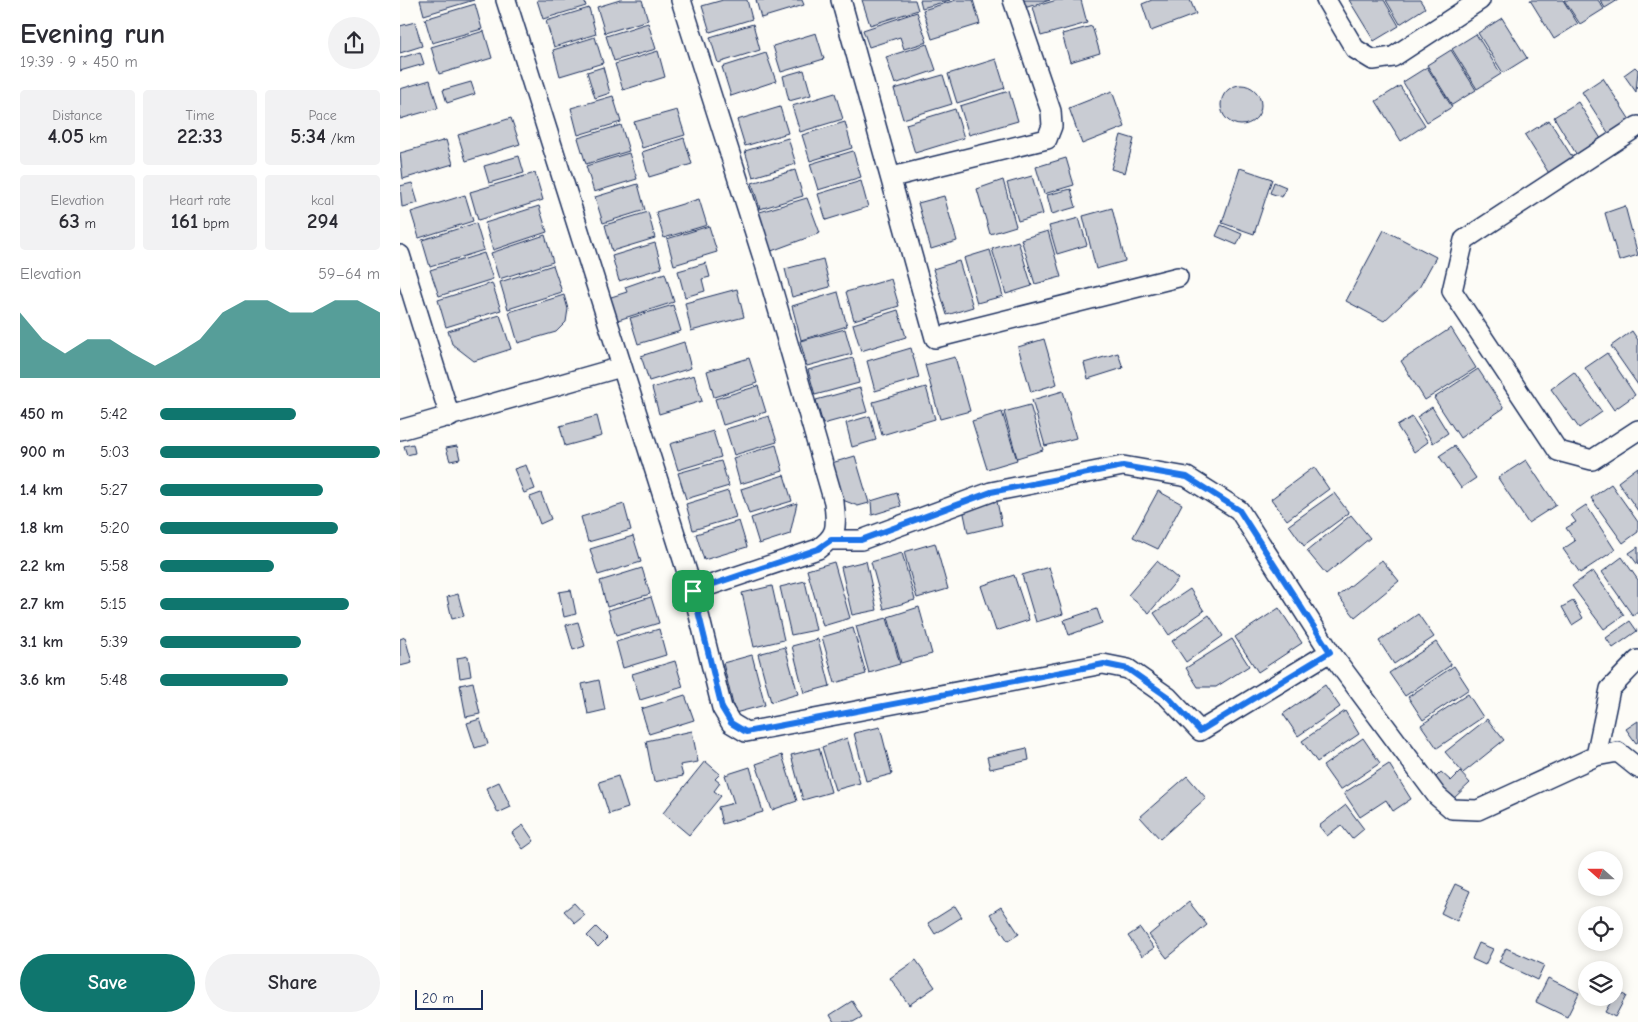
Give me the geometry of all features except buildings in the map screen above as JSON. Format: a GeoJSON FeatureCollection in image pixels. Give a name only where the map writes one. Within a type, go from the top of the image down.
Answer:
{"type":"FeatureCollection","features":[{"type":"Feature","properties":{"kind":"street"},"geometry":{"type":"LineString","coordinates":[[506,0],[693,591],[722,708],[731,723],[746,732],[1104,664],[1128,669],[1168,697],[1200,731],[1330,652]]}},
{"type":"Feature","properties":{"kind":"street"},"geometry":{"type":"LineString","coordinates":[[681,0],[765,264],[834,502],[836,524],[831,540]]}},
{"type":"Feature","properties":{"kind":"street"},"geometry":{"type":"LineString","coordinates":[[841,0],[935,338],[1178,277]]}},
{"type":"Feature","properties":{"kind":"street"},"geometry":{"type":"LineString","coordinates":[[892,178],[1047,139],[1052,126],[1051,111],[1013,0]]}},
{"type":"Feature","properties":{"kind":"street"},"geometry":{"type":"LineString","coordinates":[[1326,0],[1355,49],[1373,60],[1393,57],[1480,0]]}},
{"type":"Feature","properties":{"kind":"street"},"geometry":{"type":"LineString","coordinates":[[1638,126],[1464,240],[1452,291],[1558,451],[1592,460],[1638,430]]}},
{"type":"Feature","properties":{"kind":"street"},"geometry":{"type":"LineString","coordinates":[[400,254],[450,417]]}},
{"type":"Feature","properties":{"kind":"street"},"geometry":{"type":"LineString","coordinates":[[400,430],[621,367]]}},
{"type":"Feature","properties":{"kind":"street"},"geometry":{"type":"LineString","coordinates":[[693,591],[818,549],[831,540],[861,540],[991,492],[1123,466],[1187,477],[1239,510],[1330,652],[1438,796],[1452,809],[1478,810],[1596,756],[1618,752],[1638,768]]}},
{"type":"Feature","properties":{"kind":"street"},"geometry":{"type":"LineString","coordinates":[[1596,756],[1610,689],[1638,660]]}},
{"type":"Feature","properties":{"kind":"route"},"geometry":{"type":"LineString","coordinates":[[1123,466],[1187,477],[1239,510],[1330,652],[1200,731],[1168,697],[1128,669],[1104,664],[746,732],[731,723],[722,708],[693,591],[818,549],[831,540],[861,540],[991,492],[1123,466]]}}]}
